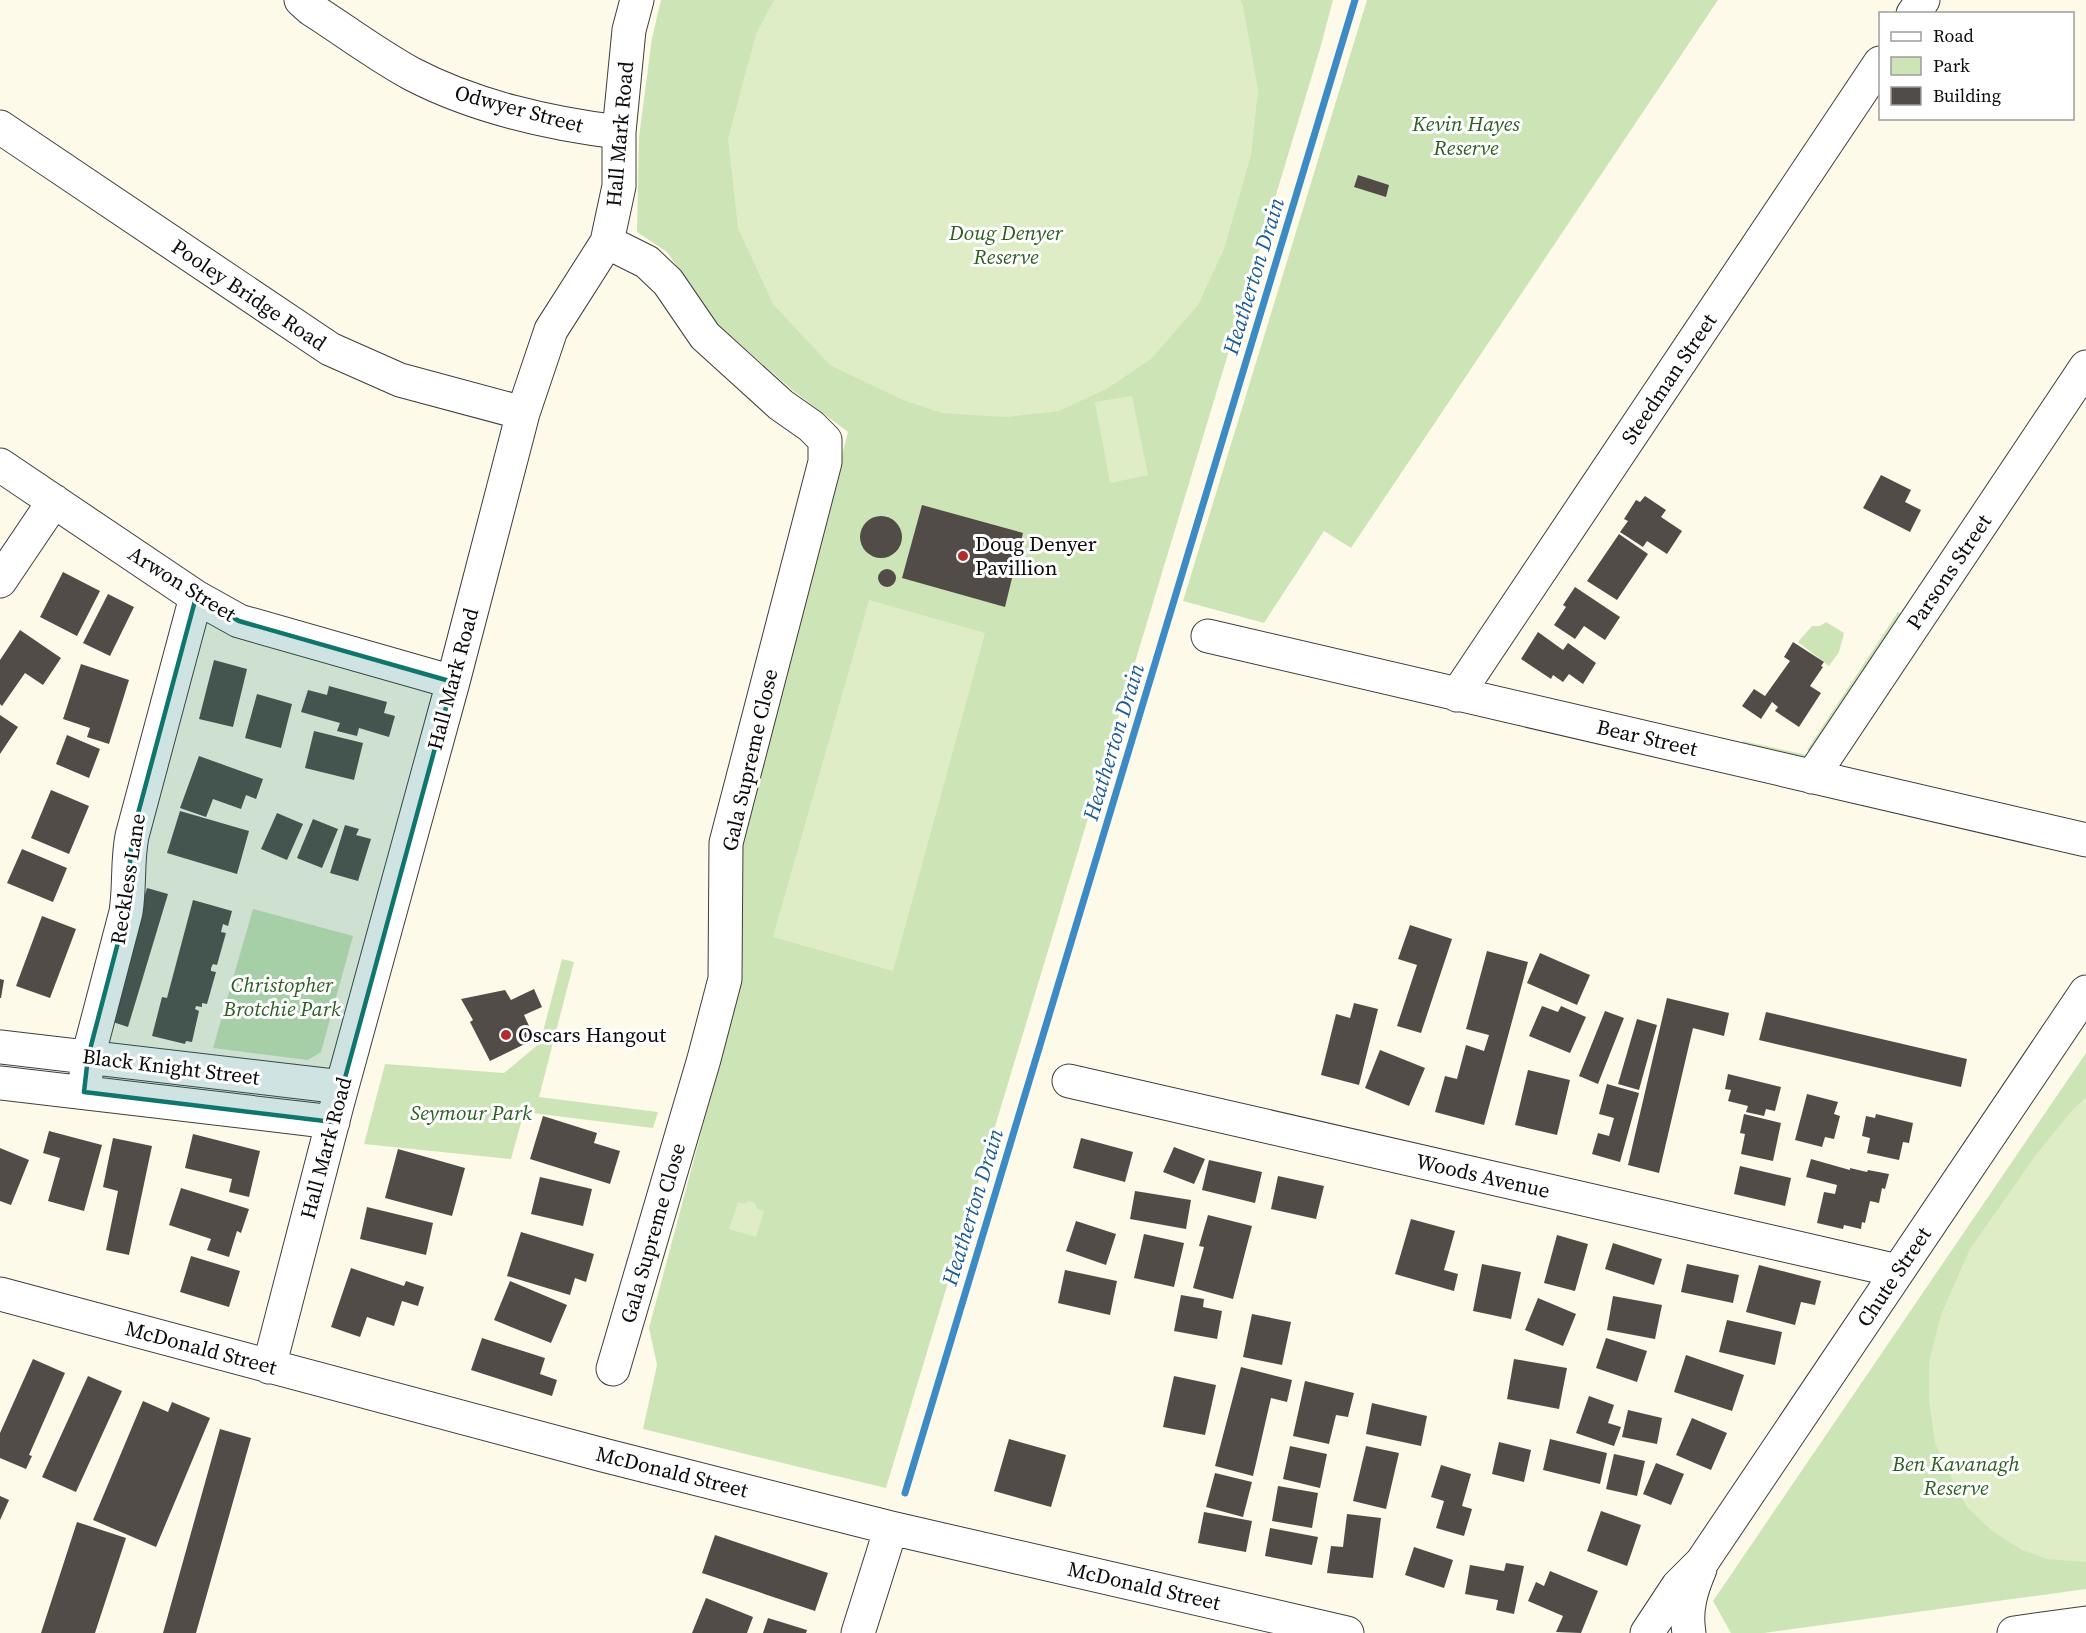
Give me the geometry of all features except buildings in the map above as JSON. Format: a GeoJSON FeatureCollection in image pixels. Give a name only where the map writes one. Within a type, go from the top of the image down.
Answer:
{"type":"FeatureCollection","features":[{"type":"Feature","properties":{"kind":"street","name":"Odwyer Street"},"geometry":{"type":"LineString","coordinates":[[301,0],[311,9],[411,74],[464,97],[580,127],[619,132]]}},
{"type":"Feature","properties":{"kind":"street","name":"Hall Mark Road"},"geometry":{"type":"LineString","coordinates":[[269,1366],[342,1087],[453,682],[523,412],[550,330],[608,242],[619,186],[619,132],[629,30],[637,0]]}},
{"type":"Feature","properties":{"kind":"street","name":"Steedman Street"},"geometry":{"type":"LineString","coordinates":[[1457,695],[1879,66]]}},
{"type":"Feature","properties":{"kind":"street","name":"Pooley Bridge Road"},"geometry":{"type":"LineString","coordinates":[[0,127],[330,350],[400,380],[523,412]]}},
{"type":"Feature","properties":{"kind":"street","name":"Gala Supreme Close"},"geometry":{"type":"LineString","coordinates":[[608,242],[647,262],[668,282],[705,336],[781,405],[825,440],[825,462],[726,843],[725,979],[704,1059],[613,1369]]}},
{"type":"Feature","properties":{"kind":"street","name":"Parsons Street"},"geometry":{"type":"LineString","coordinates":[[1812,777],[2086,367]]}},
{"type":"Feature","properties":{"kind":"street","name":"Arwon Street"},"geometry":{"type":"LineString","coordinates":[[0,465],[196,597],[240,621],[453,682]]}},
{"type":"Feature","properties":{"kind":"street"},"geometry":{"type":"LineString","coordinates":[[0,580],[54,501]]}},
{"type":"Feature","properties":{"kind":"street","name":"Reckless Lane"},"geometry":{"type":"LineString","coordinates":[[84,1092],[88,1057],[126,912],[132,836],[196,597]]}},
{"type":"Feature","properties":{"kind":"street","name":"Bear Street"},"geometry":{"type":"LineString","coordinates":[[1208,636],[2086,840]]}},
{"type":"Feature","properties":{"kind":"street","name":"Chute Street"},"geometry":{"type":"LineString","coordinates":[[1648,1633],[1678,1586],[1702,1562],[2086,992]]}},
{"type":"Feature","properties":{"kind":"street","name":"Black Knight Street"},"geometry":{"type":"LineString","coordinates":[[0,1047],[342,1087]]}},
{"type":"Feature","properties":{"kind":"street","name":"Woods Avenue"},"geometry":{"type":"LineString","coordinates":[[1069,1081],[1898,1271]]}},
{"type":"Feature","properties":{"kind":"street","name":"Black Knight Street"},"geometry":{"type":"LineString","coordinates":[[0,1083],[333,1122]]}},
{"type":"Feature","properties":{"kind":"street","name":"McDonald Street"},"geometry":{"type":"LineString","coordinates":[[0,1294],[891,1528],[1347,1633]]}},
{"type":"Feature","properties":{"kind":"street"},"geometry":{"type":"LineString","coordinates":[[858,1633],[891,1528]]}},
{"type":"Feature","properties":{"kind":"street","name":"Chute Street"},"geometry":{"type":"LineString","coordinates":[[1689,1633],[1689,1604],[1702,1562]]}},
{"type":"Feature","properties":{"kind":"street"},"geometry":{"type":"LineString","coordinates":[[2014,1633],[2086,1623]]}},
{"type":"Feature","properties":{"kind":"street"},"geometry":{"type":"LineString","coordinates":[[1648,1633],[1661,1629],[1682,1633]]}},
{"type":"Feature","properties":{"kind":"highlighted area"},"geometry":{"type":"Polygon","coordinates":[[[196,597],[239,621],[453,682],[333,1122],[84,1092],[88,1057],[126,912],[132,836],[196,597]]]}},
{"type":"Feature","properties":{"kind":"green space","name":"Doug Denyer Reserve"},"geometry":{"type":"Polygon","coordinates":[[[661,0],[1333,0],[886,1488],[643,1429],[657,1365],[649,1328],[742,979],[742,843],[848,432],[791,389],[717,324],[667,252],[637,232],[639,137],[652,38],[661,0]]]}},
{"type":"Feature","properties":{"kind":"green space"},"geometry":{"type":"Polygon","coordinates":[[[774,0],[1240,0],[1258,90],[1251,155],[1224,249],[1198,305],[1151,359],[1108,388],[1059,411],[1006,417],[942,413],[903,400],[830,365],[773,304],[738,228],[728,139],[756,34],[774,0]]]}},
{"type":"Feature","properties":{"kind":"green space","name":"Kevin Hayes Reserve"},"geometry":{"type":"Polygon","coordinates":[[[1367,0],[1718,0],[1351,548],[1324,531],[1264,623],[1183,601],[1367,0]]]}},
{"type":"Feature","properties":{"kind":"green space"},"geometry":{"type":"Polygon","coordinates":[[[1132,396],[1148,475],[1110,483],[1095,402],[1132,396]]]}},
{"type":"Feature","properties":{"kind":"green space"},"geometry":{"type":"Polygon","coordinates":[[[869,600],[985,633],[893,971],[773,937],[869,600]]]}},
{"type":"Feature","properties":{"kind":"green space"},"geometry":{"type":"Polygon","coordinates":[[[1898,612],[1903,614],[1812,751],[1807,750],[1898,612]]]}},
{"type":"Feature","properties":{"kind":"green space"},"geometry":{"type":"Polygon","coordinates":[[[1826,622],[1844,633],[1839,652],[1829,666],[1798,642],[1812,626],[1820,626],[1826,622]]]}},
{"type":"Feature","properties":{"kind":"green space"},"geometry":{"type":"Polygon","coordinates":[[[1743,741],[1808,756],[1803,760],[1742,746],[1743,741]]]}},
{"type":"Feature","properties":{"kind":"green space","name":"Christopher Brotchie Park"},"geometry":{"type":"Polygon","coordinates":[[[253,909],[353,936],[321,1052],[308,1060],[213,1048],[253,909]]]}},
{"type":"Feature","properties":{"kind":"green space","name":"Seymour Park"},"geometry":{"type":"Polygon","coordinates":[[[562,959],[574,962],[539,1097],[658,1112],[653,1128],[524,1112],[511,1159],[364,1144],[385,1064],[504,1073],[540,1043],[562,959]]]}},
{"type":"Feature","properties":{"kind":"green space","name":"Ben Kavanagh Reserve"},"geometry":{"type":"Polygon","coordinates":[[[2086,1053],[2086,1589],[1764,1633],[1731,1633],[1713,1601],[2086,1053]]]}},
{"type":"Feature","properties":{"kind":"green space"},"geometry":{"type":"Polygon","coordinates":[[[2086,1097],[2086,1562],[2047,1559],[2022,1550],[1991,1530],[1967,1507],[1935,1443],[1929,1400],[1929,1362],[1941,1315],[1970,1249],[2035,1156],[2086,1097]]]}},
{"type":"Feature","properties":{"kind":"green space"},"geometry":{"type":"Polygon","coordinates":[[[749,1201],[755,1203],[757,1209],[764,1211],[756,1237],[729,1229],[738,1202],[744,1204],[749,1201]]]}},
{"type":"Feature","properties":{"kind":"waterway","name":"Heatherton Drain"},"geometry":{"type":"LineString","coordinates":[[905,1493],[1355,0]]}},
{"type":"Feature","properties":{"kind":"place","name":"Doug Denyer Pavillion"},"geometry":{"type":"Point","coordinates":[963,556]}},
{"type":"Feature","properties":{"kind":"place","name":"Oscars Hangout"},"geometry":{"type":"Point","coordinates":[506,1035]}}]}
